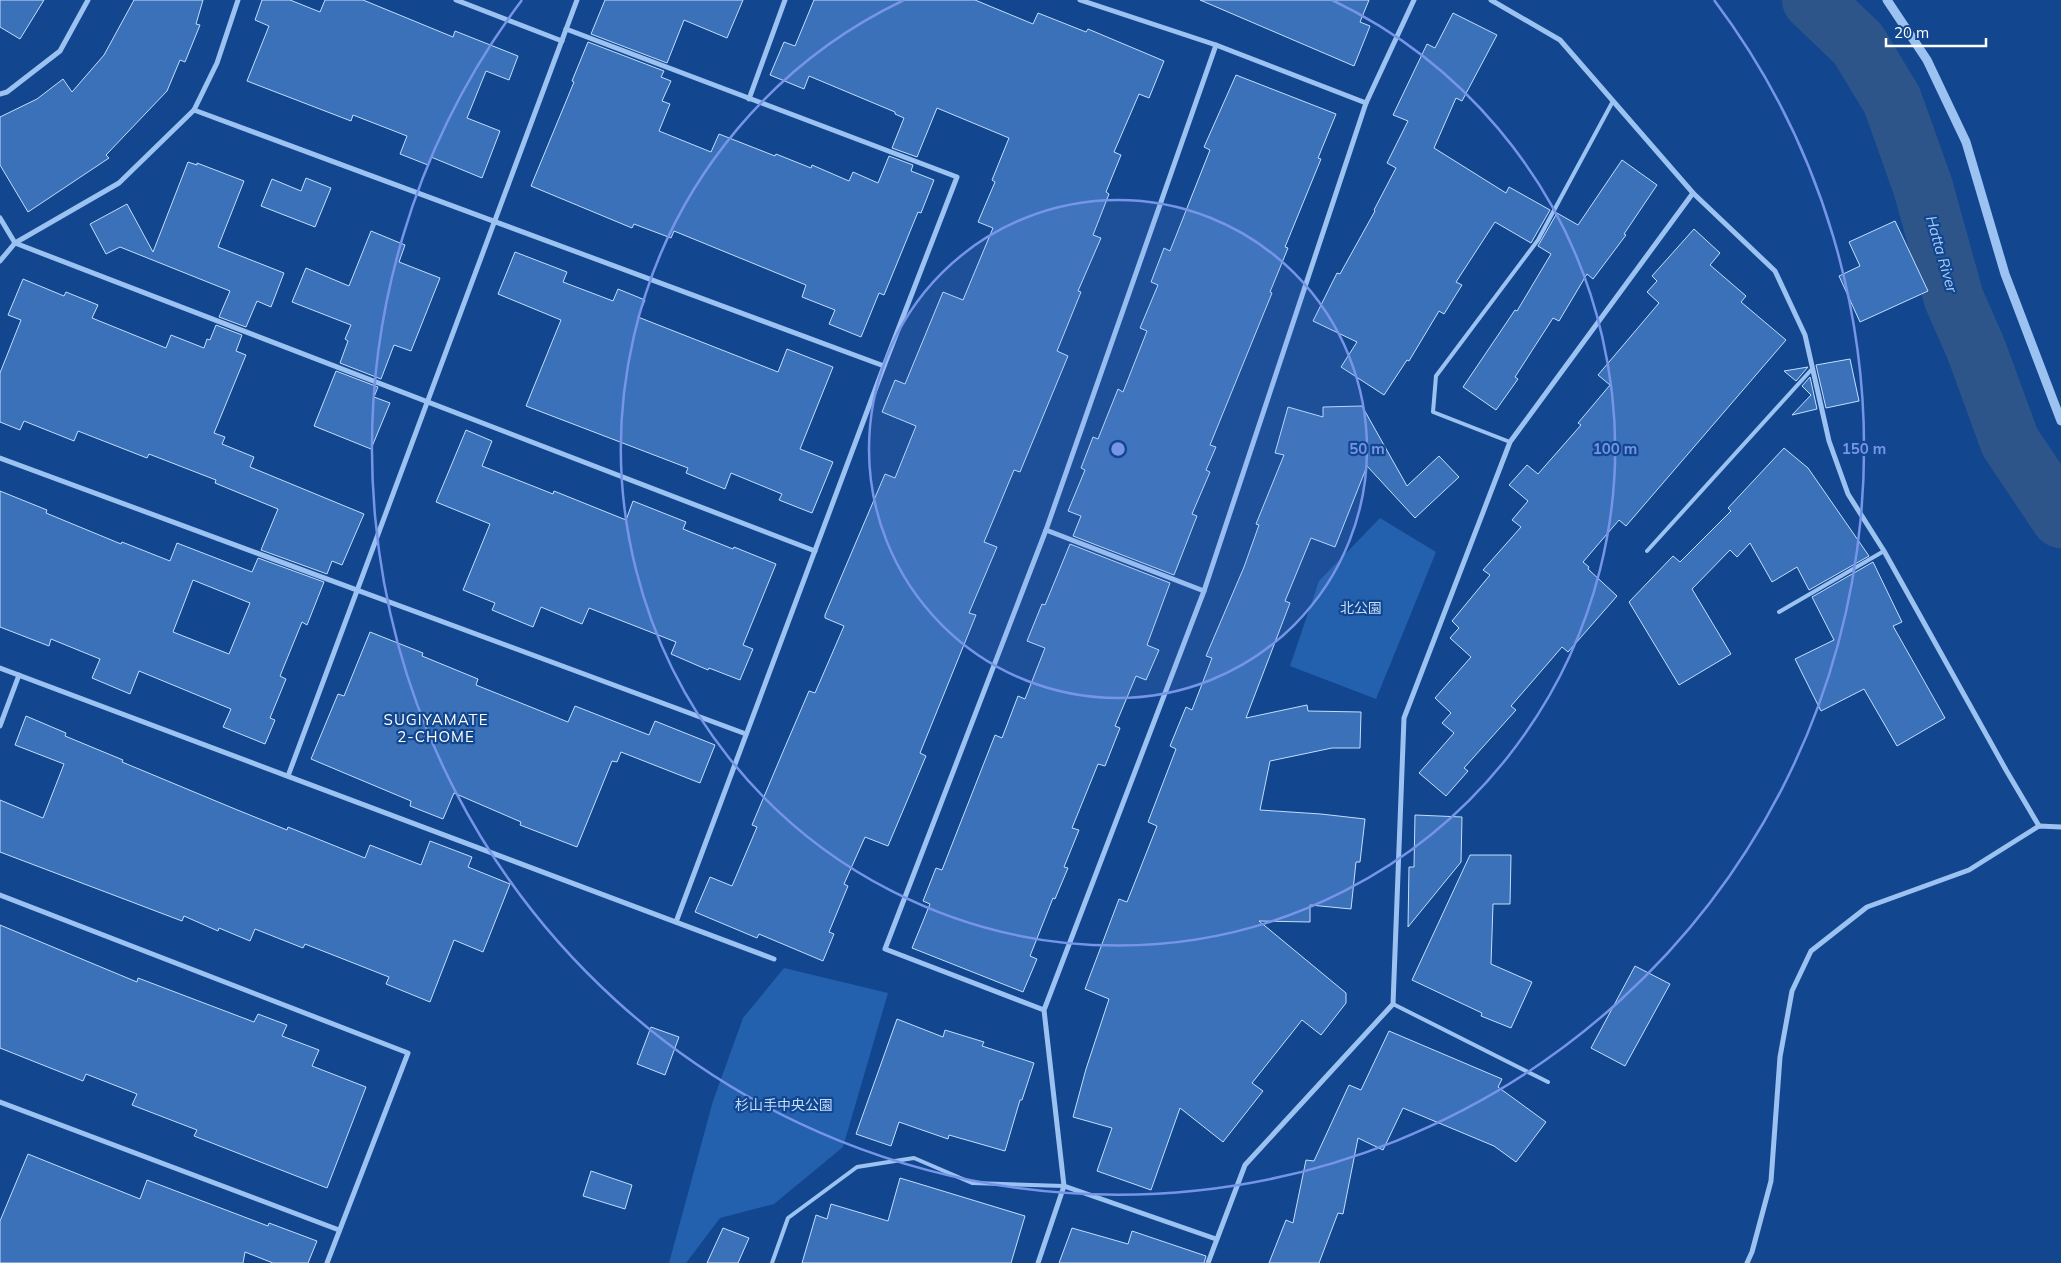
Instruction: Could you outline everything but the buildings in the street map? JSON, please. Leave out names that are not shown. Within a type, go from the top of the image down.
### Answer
[{"type":"street","points":[[0,94],[7,92],[60,51],[88,0]]},
{"type":"street","points":[[0,261],[16,243],[119,183],[194,110],[217,63],[238,0]]},
{"type":"street","points":[[456,0],[562,41]]},
{"type":"street","points":[[288,776],[577,0]]},
{"type":"street","points":[[749,99],[784,0]]},
{"type":"street","points":[[1080,0],[1216,45],[1366,103]]},
{"type":"street","points":[[1038,1263],[1064,1186],[1044,1010],[1204,591],[1366,103],[1414,0]]},
{"type":"street","points":[[1491,0],[1560,40],[1693,192],[1775,271],[1805,335],[1829,441],[1848,494],[1884,551],[2006,770],[2040,826]]},
{"type":"street","points":[[1887,0],[1927,60],[1966,142],[2005,274],[2061,421]]},
{"type":"street","points":[[566,29],[957,177],[884,366],[676,922]]},
{"type":"street","points":[[1044,1010],[885,949],[1046,530],[1216,45]]},
{"type":"street","points":[[194,110],[884,366]]},
{"type":"street","points":[[1208,1263],[1245,1165],[1393,1004],[1404,718],[1510,442],[1693,192]]},
{"type":"street","points":[[0,218],[16,243],[815,551]]},
{"type":"street","points":[[0,458],[746,734]]},
{"type":"street","points":[[1046,530],[1204,591]]},
{"type":"street","points":[[0,668],[774,959]]},
{"type":"street","points":[[0,726],[19,675]]},
{"type":"street","points":[[1747,1263],[1752,1252],[1770,1181],[1780,1056],[1792,991],[1811,951],[1867,907],[1969,870],[2040,826],[2061,827]]},
{"type":"street","points":[[0,895],[408,1053],[327,1263]]},
{"type":"street","points":[[0,1102],[340,1230]]},
{"type":"street","points":[[1064,1186],[1216,1239]]},
{"type":"lane","points":[[1510,442],[1433,412],[1436,376],[1538,240],[1613,102]]},
{"type":"lane","points":[[1647,551],[1812,368]]},
{"type":"lane","points":[[1779,612],[1884,551]]},
{"type":"lane","points":[[1393,1004],[1548,1082]]},
{"type":"lane","points":[[772,1263],[788,1218],[857,1167],[914,1158],[972,1184],[1064,1186]]},
{"type":"green space","name":"北公園","points":[[1380,518],[1436,552],[1376,699],[1290,666],[1319,581]]},
{"type":"green space","name":"杉山手中央公園","points":[[784,968],[888,993],[843,1147],[774,1204],[720,1218],[686,1263],[669,1263],[713,1101],[743,1018]]},
{"type":"waterway","name":"Hatta River","points":[[1812,0],[1858,44],[1892,100],[1923,187],[1954,299],[1976,349],[2010,442],[2061,518]]},
{"type":"district","name":"SUGIYAMATE 2-CHOME","points":[[436,728]]}]
